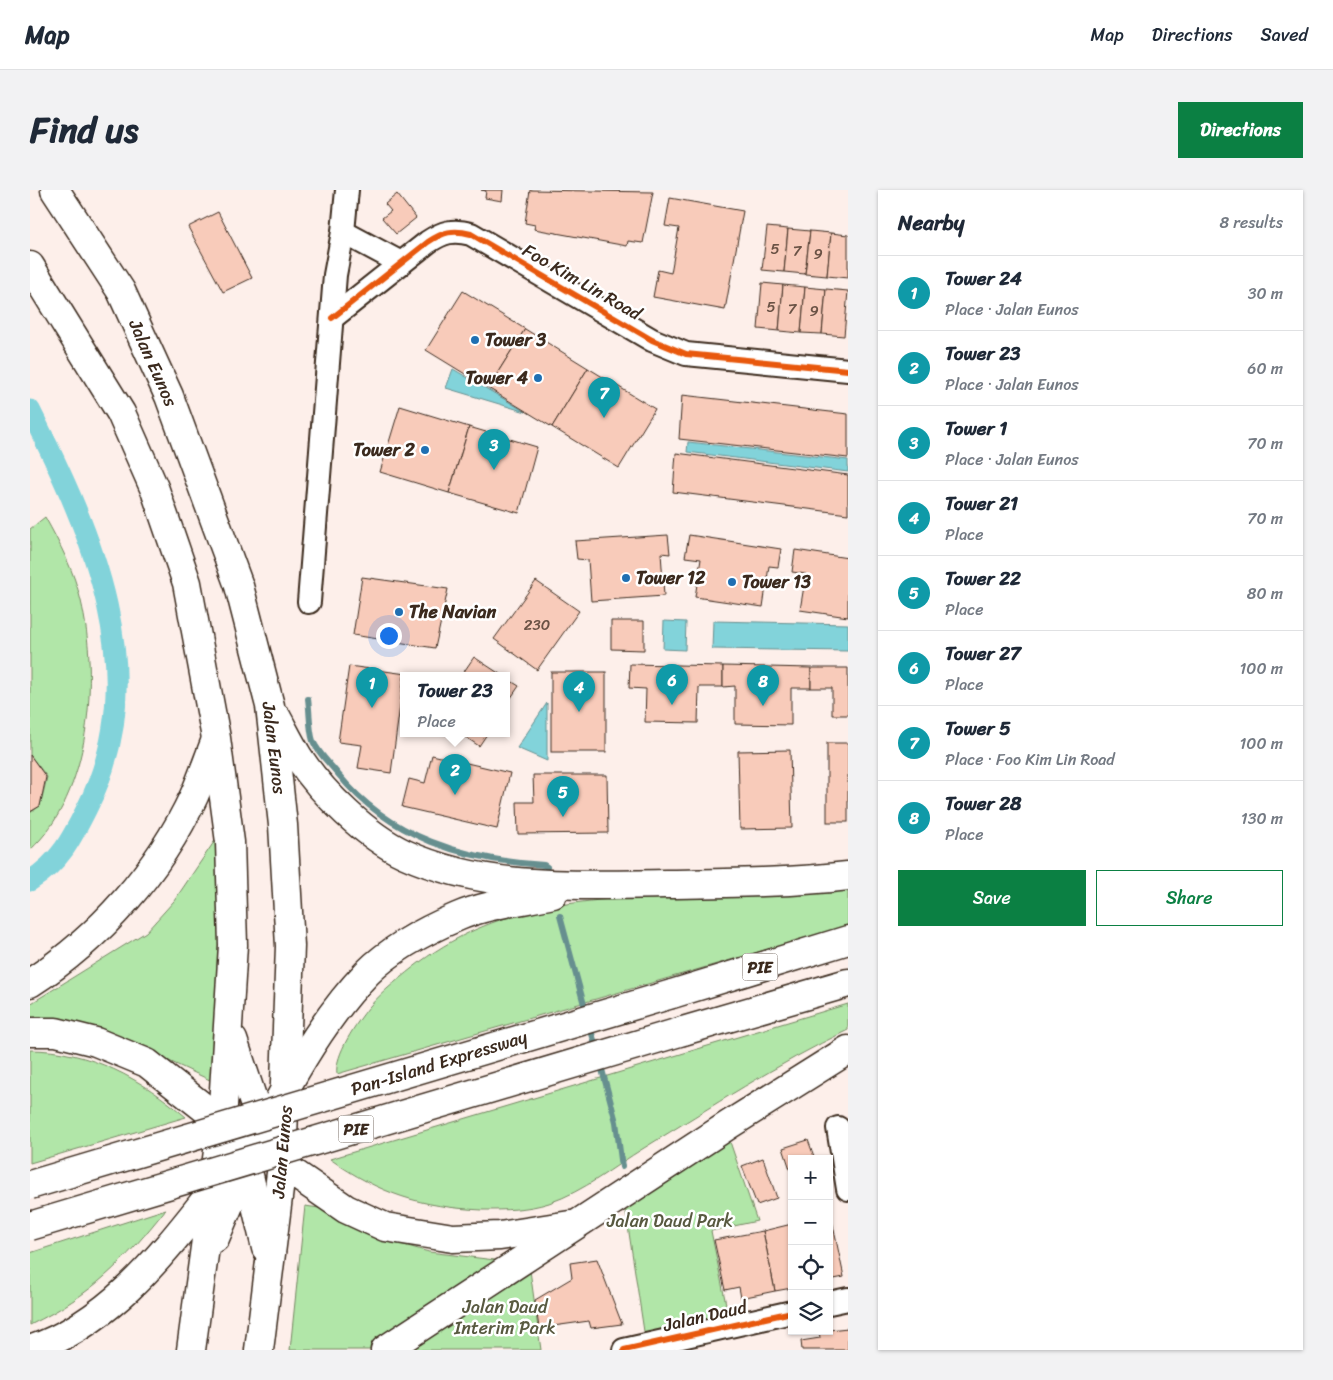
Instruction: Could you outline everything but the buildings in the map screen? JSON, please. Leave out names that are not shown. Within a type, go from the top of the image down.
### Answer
[{"type":"highway","name":"Jalan Eunos","points":[[55,190],[121,291],[169,396],[239,586],[270,706],[286,862],[290,946],[287,1086],[282,1165],[259,1350]]},
{"type":"highway","points":[[30,266],[121,413],[155,490],[187,583],[216,738],[230,842],[233,946],[228,1023],[230,1132],[211,1192],[191,1350]]},
{"type":"highway","points":[[270,706],[300,759],[328,795],[364,827],[404,853],[455,872],[515,882],[599,885],[817,880],[848,876]]},
{"type":"highway","points":[[30,983],[85,942],[128,898],[165,849],[194,795],[216,738]]},
{"type":"highway","points":[[230,1132],[260,1121],[287,1086],[339,1006],[368,972],[392,953],[458,916],[500,905],[599,885]]},
{"type":"highway","name":"Pan-Island Expressway","points":[[30,1185],[848,940]]},
{"type":"highway","name":"PIE","points":[[30,1226],[848,983]]},
{"type":"highway","points":[[202,1269],[247,1168],[288,1011]]},
{"type":"highway","points":[[228,1023],[260,1121],[282,1165],[346,1209],[385,1227],[454,1238],[500,1236],[579,1224]]},
{"type":"highway","points":[[30,1032],[56,1032],[88,1040],[147,1063],[230,1132],[247,1168],[270,1266]]},
{"type":"highway","points":[[385,1350],[812,1071],[848,1050]]},
{"type":"highway","points":[[30,1350],[53,1342],[106,1310],[159,1258],[211,1192]]},
{"type":"street","points":[[309,602],[335,275],[343,232],[347,190]]},
{"type":"street","name":"Foo Kim Lin Road","points":[[332,318],[441,233],[458,230],[471,234],[652,340],[686,354],[848,370]]},
{"type":"street","points":[[343,232],[401,264]]},
{"type":"street","points":[[838,1128],[848,1189]]},
{"type":"street","points":[[833,1302],[848,1299]]},
{"type":"street","name":"Jalan Daud","points":[[624,1350],[788,1313]]},
{"type":"green space","points":[[45,517],[75,579],[81,601],[89,664],[89,699],[78,767],[66,799],[50,827],[30,850],[30,813],[40,806],[47,777],[30,755],[30,529]]},
{"type":"green space","points":[[216,839],[222,952],[212,1081],[107,1032],[79,1025],[30,1022],[30,1004],[146,932],[174,901]]},
{"type":"green space","points":[[848,890],[848,926],[337,1074],[339,1058],[347,1039],[369,1007],[393,983],[420,962],[451,942],[483,926],[549,907],[583,902],[653,897]]},
{"type":"green space","points":[[848,1004],[848,1030],[744,1086],[587,1185],[549,1203],[524,1208],[482,1210],[420,1202],[384,1190],[330,1159]]},
{"type":"green space","points":[[30,1050],[52,1051],[73,1055],[114,1069],[169,1103],[186,1117],[30,1163]]},
{"type":"green space","name":"Jalan Daud Park","points":[[727,1133],[757,1221],[711,1231],[729,1319],[645,1338],[624,1200]]},
{"type":"green space","points":[[305,1206],[326,1209],[365,1234],[429,1252],[503,1261],[371,1350],[290,1350]]},
{"type":"green space","points":[[166,1209],[135,1246],[106,1276],[72,1301],[30,1325],[30,1253]]},
{"type":"green space","name":"Jalan Daud Interim Park","points":[[529,1263],[541,1350],[398,1350]]},
{"type":"water","points":[[453,369],[526,412],[446,388]]},
{"type":"water","points":[[688,442],[848,460],[848,472],[687,452]]},
{"type":"water","points":[[664,621],[686,622],[685,650],[663,649]]},
{"type":"water","points":[[713,621],[848,624],[848,651],[712,649]]},
{"type":"water","points":[[547,703],[547,761],[517,748]]},
{"type":"waterway","points":[[30,410],[75,506],[93,555],[107,605],[115,656],[116,707],[107,758],[87,808],[76,830],[57,858],[30,881]]},
{"type":"waterway","points":[[308,699],[310,726],[313,741],[318,750],[359,796],[381,815],[405,830],[431,842],[458,851],[486,858],[544,865],[547,867]]},
{"type":"waterway","points":[[560,916],[586,1012]]},
{"type":"waterway","points":[[589,1024],[597,1050]]},
{"type":"waterway","points":[[600,1062],[616,1122],[622,1167]]},
{"type":"cycle path","points":[[332,318],[428,242],[443,234],[459,232],[471,234],[652,340],[686,354],[848,370]]},
{"type":"cycle path","points":[[624,1350],[788,1313]]},
{"type":"place","name":"Tower 3","points":[[475,340]]},
{"type":"place","name":"Tower 4","points":[[538,378]]},
{"type":"place","name":"Tower 5","points":[[604,418]]},
{"type":"place","name":"Tower 2","points":[[425,450]]},
{"type":"place","name":"Tower 1","points":[[494,470]]},
{"type":"place","name":"Tower 12","points":[[626,578]]},
{"type":"place","name":"Tower 13","points":[[732,582]]},
{"type":"place","name":"The Navian","points":[[399,612]]},
{"type":"place","name":"Tower 27","points":[[672,705]]},
{"type":"place","name":"Tower 28","points":[[763,706]]},
{"type":"place","name":"Tower 24","points":[[372,708]]},
{"type":"place","name":"Tower 21","points":[[579,712]]},
{"type":"place","name":"Tower 23","points":[[455,795]]},
{"type":"place","name":"Tower 22","points":[[563,817]]}]
